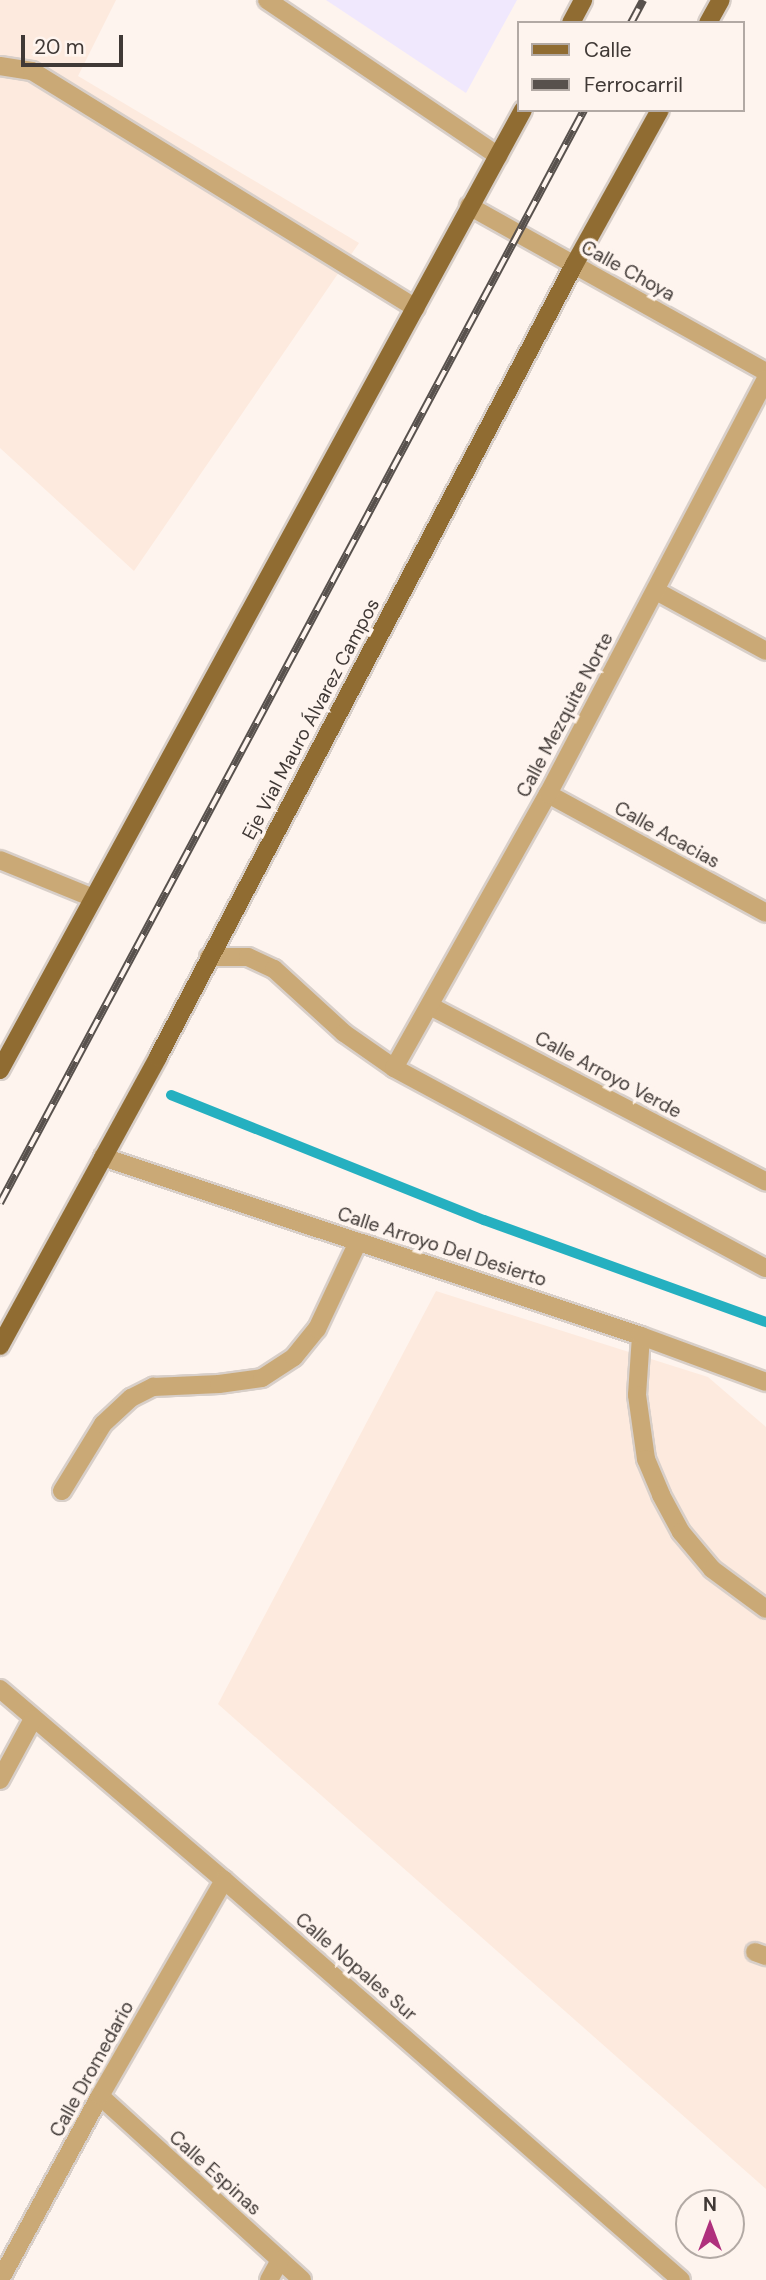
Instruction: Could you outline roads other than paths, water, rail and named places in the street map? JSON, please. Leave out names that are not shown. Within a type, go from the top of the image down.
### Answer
[{"type":"main road","points":[[572,21],[583,0]]},
{"type":"main road","points":[[709,21],[721,0]]},
{"type":"main road","points":[[0,1070],[522,112]]},
{"type":"main road","name":"Eje Vial Mauro Álvarez Campos","points":[[0,1346],[158,1057],[195,982],[574,265],[659,112]]},
{"type":"street","points":[[267,0],[498,156]]},
{"type":"street","points":[[0,66],[32,71],[416,308]]},
{"type":"street","name":"Calle Choya","points":[[469,206],[766,372]]},
{"type":"street","name":"Calle Mezquite Norte","points":[[394,1068],[548,794],[766,379]]},
{"type":"street","points":[[656,591],[766,651]]},
{"type":"street","name":"Calle Acacias","points":[[548,794],[766,913]]},
{"type":"street","points":[[0,860],[93,898]]},
{"type":"street","points":[[209,957],[248,957],[274,969],[344,1033],[394,1068],[766,1268]]},
{"type":"street","name":"Calle Arroyo Verde","points":[[430,1006],[766,1182]]},
{"type":"street","name":"Calle Arroyo Del Desierto","points":[[103,1157],[641,1336],[766,1382]]},
{"type":"street","points":[[62,1491],[103,1424],[131,1398],[153,1387],[219,1384],[262,1378],[294,1357],[317,1329],[358,1242]]},
{"type":"street","points":[[641,1336],[637,1395],[646,1459],[661,1495],[681,1532],[712,1569],[766,1609]]},
{"type":"street","name":"Calle Nopales Sur","points":[[0,1689],[224,1880],[681,2280]]},
{"type":"street","points":[[0,1780],[33,1718]]},
{"type":"street","name":"Calle Dromedario","points":[[1,2280],[100,2096],[224,1880]]},
{"type":"street","name":"Calle Espinas","points":[[100,2096],[302,2280]]},
{"type":"street","points":[[269,2280],[280,2260]]},
{"type":"waterway","points":[[171,1095],[484,1220],[766,1322]]},
{"type":"railway","points":[[632,21],[643,0]]},
{"type":"railway","points":[[0,1203],[583,112]]}]
